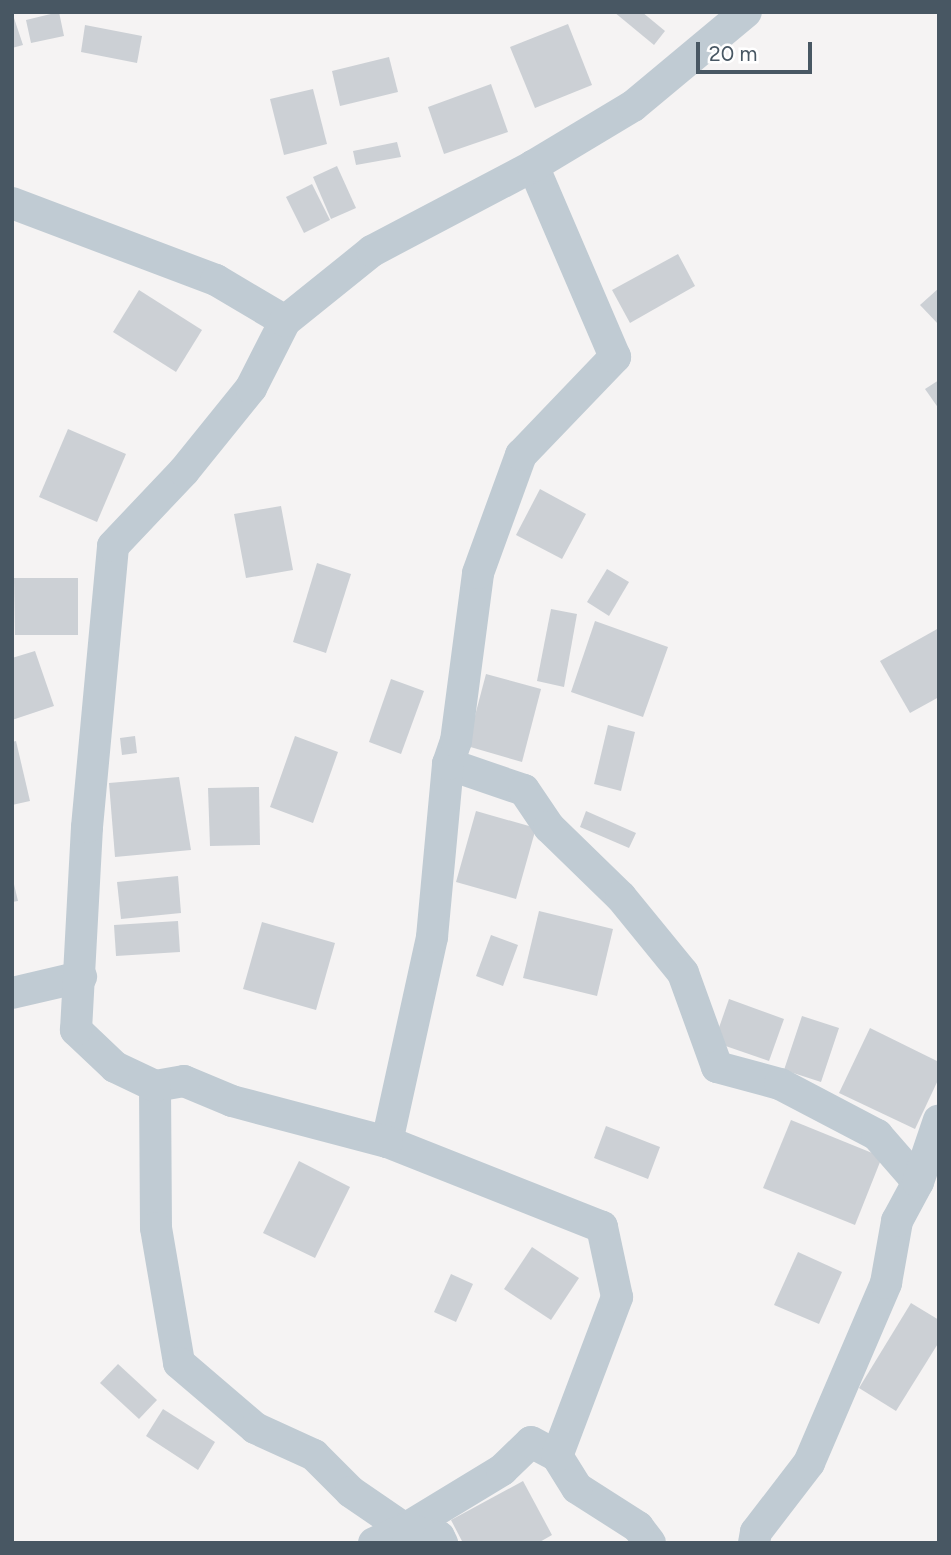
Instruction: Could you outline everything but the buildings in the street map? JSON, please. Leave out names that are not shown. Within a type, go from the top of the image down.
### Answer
[{"type":"street","points":[[557,1456],[617,1297],[602,1227],[387,1142],[232,1101],[184,1081],[155,1086],[115,1067],[76,1030],[87,827],[113,546],[184,471],[251,388],[285,321],[372,251],[533,166],[633,106],[746,12]]},
{"type":"street","points":[[387,1142],[432,937],[448,764],[456,741],[478,573],[521,455],[615,357],[533,166]]},
{"type":"street","points":[[12,203],[216,280],[285,321]]},
{"type":"street","points":[[448,764],[524,790],[549,827],[621,897],[683,974],[718,1067],[780,1084],[877,1135],[918,1182]]},
{"type":"street","points":[[12,993],[80,977]]},
{"type":"street","points":[[155,1086],[156,1228],[179,1363],[255,1428],[314,1455],[352,1492],[405,1529],[439,1537],[442,1543]]},
{"type":"street","points":[[754,1543],[756,1532],[809,1462],[886,1283],[897,1221],[918,1182],[939,1120]]},
{"type":"street","points":[[374,1543],[405,1529],[502,1471],[531,1442],[557,1456],[577,1488],[638,1527],[650,1543]]}]
